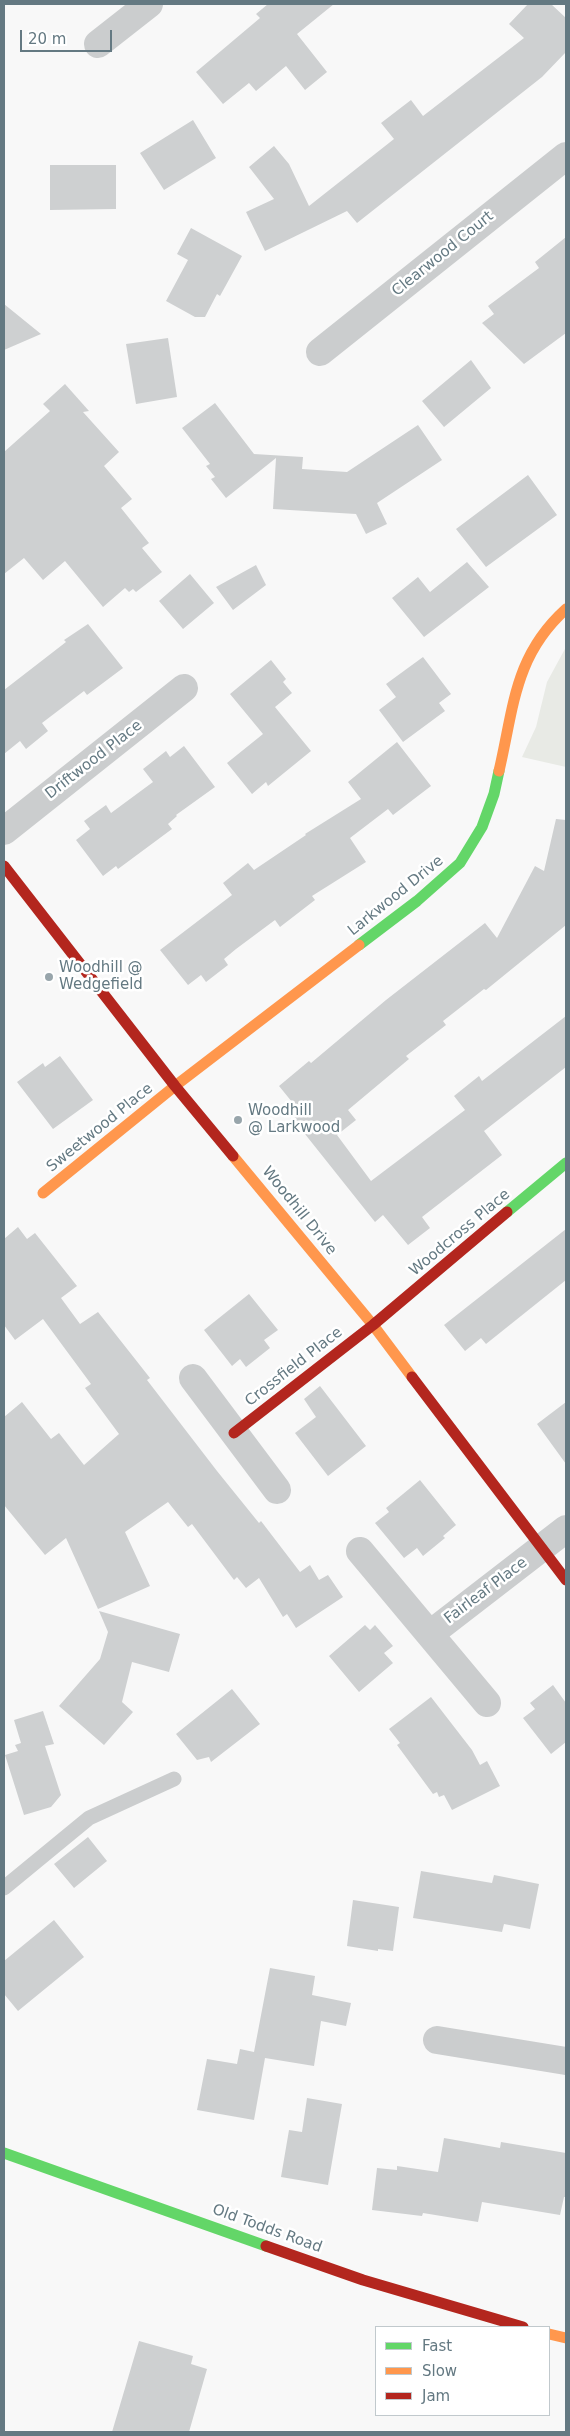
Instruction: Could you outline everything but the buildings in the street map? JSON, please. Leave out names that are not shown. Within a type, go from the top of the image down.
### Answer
[{"type":"street","points":[[98,44],[149,4]]},
{"type":"street","name":"Clearwood Court","points":[[320,352],[566,156]]},
{"type":"street","name":"Larkwood Drive","points":[[175,1086],[417,901],[460,863],[482,827],[494,794],[508,733],[515,691],[527,658],[547,626],[566,609]]},
{"type":"street","name":"Driftwood Place","points":[[4,831],[184,688]]},
{"type":"street","name":"Woodhill Drive","points":[[4,866],[175,1086],[373,1325],[566,1580]]},
{"type":"street","name":"Sweetwood Place","points":[[43,1193],[175,1086]]},
{"type":"street","name":"Woodcross Place","points":[[373,1325],[566,1163]]},
{"type":"street","name":"Crossfield Place","points":[[234,1433],[373,1325]]},
{"type":"street","points":[[192,1378],[277,1490]]},
{"type":"street","name":"Fairleaf Place","points":[[430,1634],[566,1529]]},
{"type":"street","points":[[360,1551],[487,1704]]},
{"type":"street","points":[[436,2040],[566,2061]]},
{"type":"street","points":[[4,2167],[6,2154]]},
{"type":"street","name":"Old Todds Road","points":[[6,2154],[363,2280],[520,2326]]},
{"type":"street","points":[[550,2334],[566,2338]]},
{"type":"lane","points":[[4,1888],[89,1818],[174,1779]]},
{"type":"shaded area","points":[[566,647],[566,767],[522,757],[536,727],[547,682]]},
{"type":"traffic: fast","points":[[359,945],[417,901],[460,863],[482,827],[494,794],[499,771]]},
{"type":"traffic: fast","points":[[507,1212],[566,1163]]},
{"type":"traffic: fast","points":[[4,2153],[266,2246]]},
{"type":"traffic: slow","points":[[499,771],[513,704],[526,664],[536,645],[549,627],[566,609]]},
{"type":"traffic: slow","points":[[43,1193],[175,1086],[359,945]]},
{"type":"traffic: slow","points":[[233,1156],[373,1325],[412,1377]]},
{"type":"traffic: slow","points":[[550,2334],[566,2338]]},
{"type":"traffic: jam","points":[[4,866],[175,1086],[233,1156]]},
{"type":"traffic: jam","points":[[234,1433],[373,1325],[507,1212]]},
{"type":"traffic: jam","points":[[412,1377],[566,1580]]},
{"type":"traffic: jam","points":[[266,2246],[363,2280],[520,2326]]},
{"type":"place","name":"Woodhill @ Wedgefield","points":[[49,977]]},
{"type":"place","name":"Woodhill @ Larkwood","points":[[238,1120]]}]
